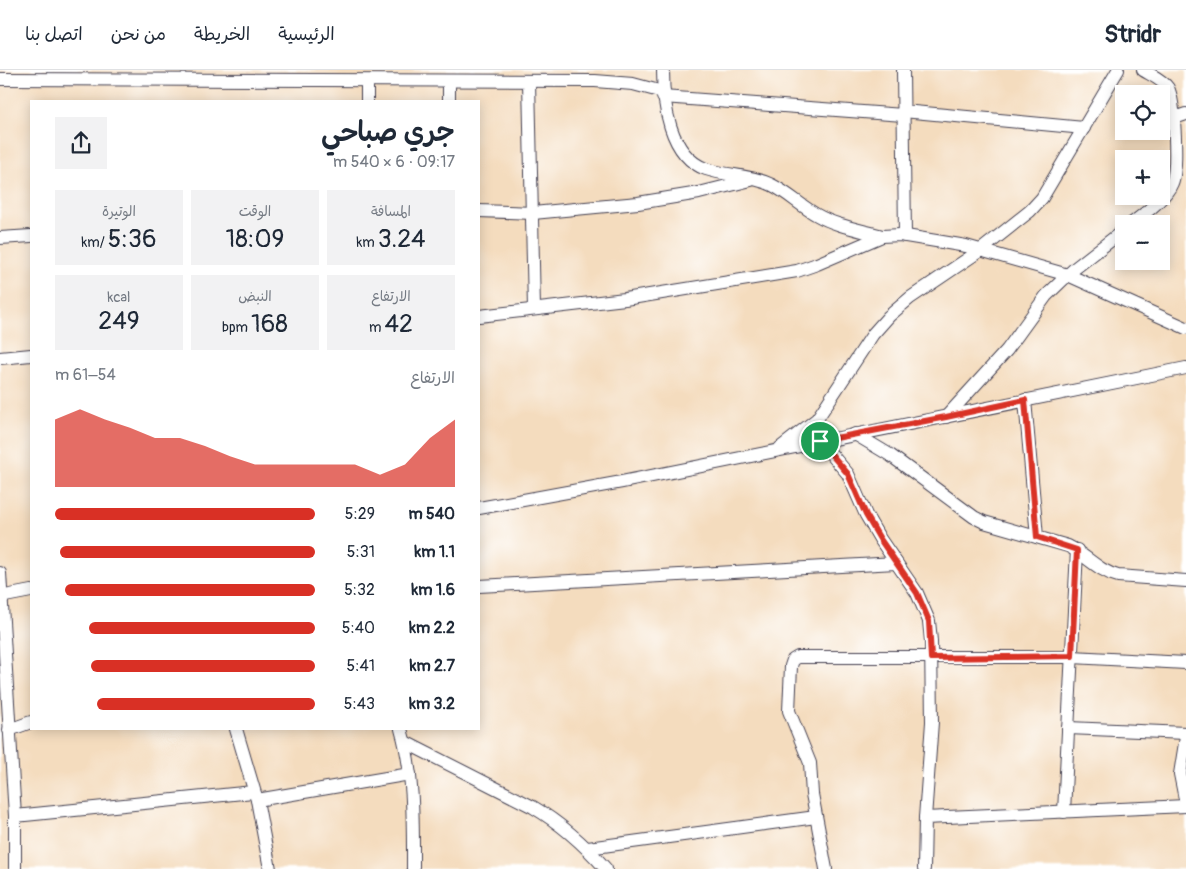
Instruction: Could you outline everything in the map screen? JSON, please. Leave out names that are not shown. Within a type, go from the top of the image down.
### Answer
[{"type":"street","points":[[663,70],[663,95],[666,113],[673,133],[684,153],[695,164],[773,185],[817,215],[828,220],[882,236],[905,236],[981,250],[1068,275],[1186,328]]},
{"type":"street","points":[[903,70],[905,236]]},
{"type":"street","points":[[777,450],[817,419],[873,334],[889,316],[910,298],[981,250],[1030,211],[1042,198],[1118,70]]},
{"type":"street","points":[[1142,215],[1172,184],[1175,174],[1180,116],[1168,89],[1162,81],[1143,70]]},
{"type":"street","points":[[0,79],[229,75],[367,82],[536,77],[617,82],[663,95],[1084,128]]},
{"type":"street","points":[[534,310],[533,213],[536,77]]},
{"type":"street","points":[[449,81],[449,100]]},
{"type":"street","points":[[367,82],[367,100]]},
{"type":"street","points":[[480,212],[533,213],[638,203],[699,193],[755,179]]},
{"type":"street","points":[[0,238],[30,236]]},
{"type":"street","points":[[480,316],[625,299],[797,271],[882,236]]},
{"type":"street","points":[[946,417],[1007,350],[1046,296],[1068,275],[1115,237]]},
{"type":"street","points":[[0,358],[30,355]]},
{"type":"street","points":[[480,508],[622,482],[1186,368]]},
{"type":"street","points":[[1025,400],[1037,537]]},
{"type":"street","points":[[855,434],[890,455],[974,517],[984,522],[1077,550],[1108,574],[1186,581]]},
{"type":"street","points":[[820,441],[848,474],[866,515],[917,593],[929,621],[932,722],[925,818],[924,869]]},
{"type":"street","points":[[1064,812],[1077,550]]},
{"type":"street","points":[[480,586],[896,563]]},
{"type":"street","points":[[0,573],[0,597],[16,816],[15,869]]},
{"type":"street","points":[[0,597],[30,592]]},
{"type":"street","points":[[826,869],[812,794],[810,763],[789,712],[790,666],[793,660],[798,658],[1072,656],[1186,662]]},
{"type":"street","points":[[9,730],[30,722]]},
{"type":"street","points":[[925,818],[1064,812],[1185,798],[1181,768],[1186,735],[1068,728]]},
{"type":"street","points":[[236,730],[255,796],[270,869]]},
{"type":"street","points":[[401,730],[410,774],[413,869]]},
{"type":"street","points":[[405,742],[551,818],[588,848],[606,869]]},
{"type":"street","points":[[16,816],[255,796],[410,774]]},
{"type":"street","points":[[588,848],[816,817]]},
{"type":"route","points":[[1025,400],[1037,537],[1077,550],[1072,656],[931,658],[929,621],[917,593],[866,515],[848,474],[820,441],[1025,400]]}]
